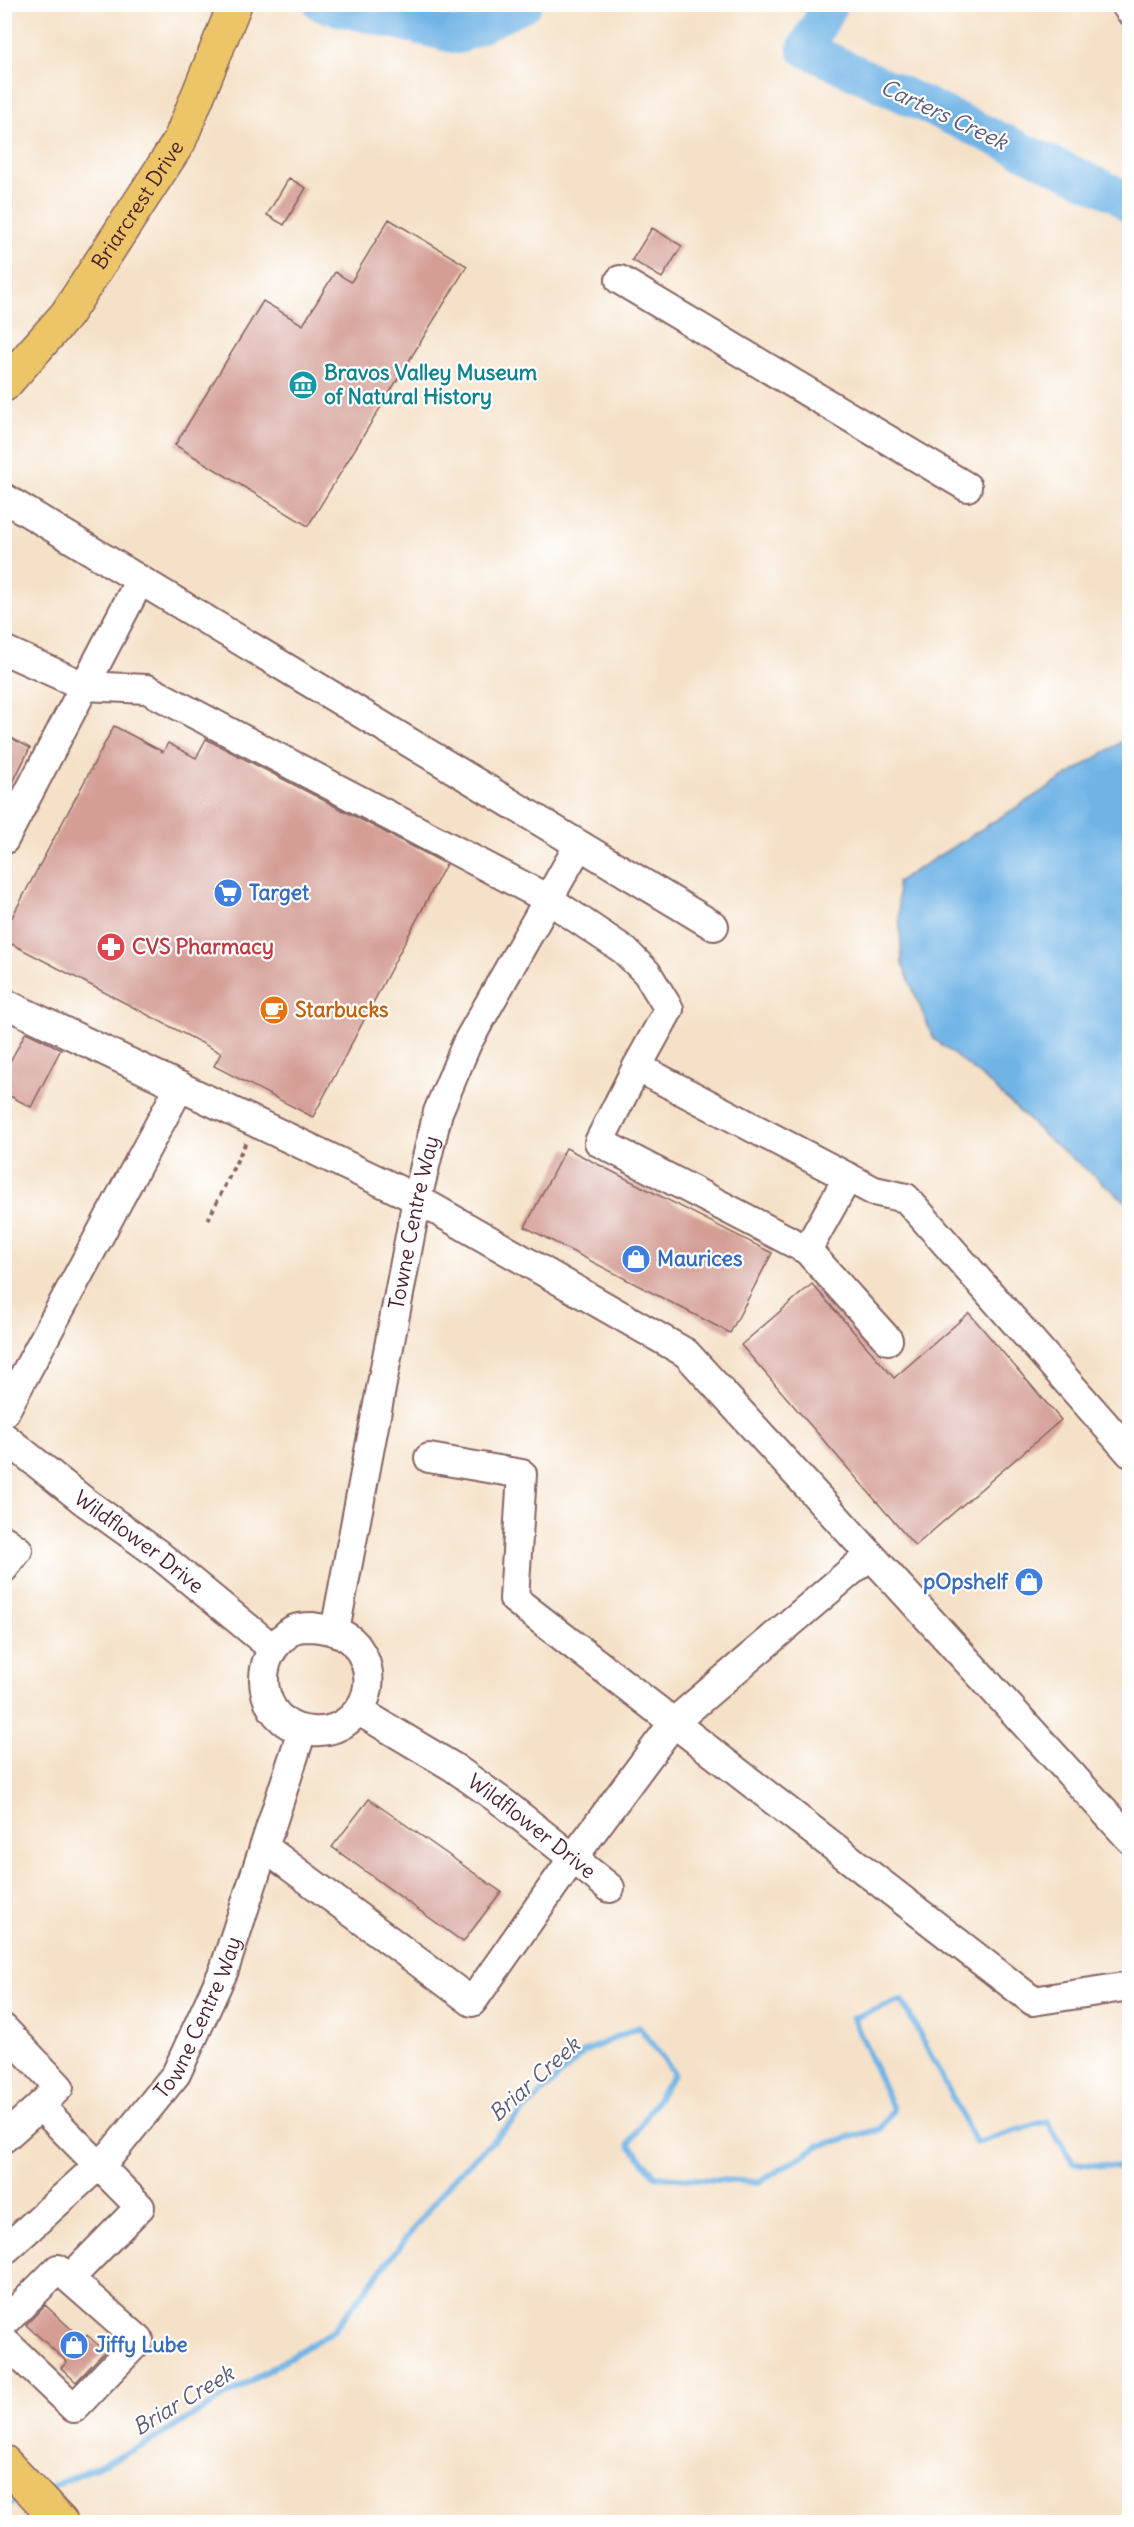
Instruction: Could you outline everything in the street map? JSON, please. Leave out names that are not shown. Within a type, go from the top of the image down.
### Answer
[{"type":"main road","name":"Briarcrest Drive","points":[[4,385],[66,315],[179,142],[235,4]]},
{"type":"main road","points":[[6,2464],[55,2516]]},
{"type":"street","points":[[1125,4],[1130,11]]},
{"type":"street","points":[[620,280],[967,487]]},
{"type":"street","points":[[4,498],[714,926]]},
{"type":"street","points":[[4,840],[140,580]]},
{"type":"street","points":[[4,650],[84,686],[147,689],[548,899],[624,950],[647,973],[669,1009],[599,1142],[807,1251],[888,1340]]},
{"type":"street","name":"Towne Centre Way","points":[[335,1631],[417,1199],[438,1112],[467,1043],[579,845]]},
{"type":"street","points":[[4,1003],[417,1199],[686,1353],[1130,1839]]},
{"type":"street","points":[[637,1066],[874,1191],[906,1198],[1130,1453]]},
{"type":"street","points":[[4,1413],[180,1086]]},
{"type":"street","points":[[807,1251],[848,1177]]},
{"type":"street","name":"Wildflower Drive","points":[[4,1437],[84,1501],[158,1554],[271,1647]]},
{"type":"street","points":[[429,1458],[522,1474],[514,1599],[1033,2001],[1130,1986]]},
{"type":"street","points":[[4,1540],[18,1550],[4,1568]]},
{"type":"street","points":[[264,1847],[472,2002],[573,1858],[674,1722],[870,1555]]},
{"type":"street","points":[[313,1627],[335,1631],[354,1643],[366,1666],[370,1690],[359,1711],[343,1726],[324,1732],[302,1731],[284,1721],[273,1708],[266,1693],[263,1675],[271,1647],[294,1629],[313,1627]]},
{"type":"street","name":"Wildflower Drive","points":[[359,1711],[453,1767],[610,1888]]},
{"type":"street","name":"Towne Centre Way","points":[[4,2251],[112,2153],[176,2074],[224,1970],[302,1731]]},
{"type":"street","points":[[4,2030],[59,2088],[4,2138]]},
{"type":"street","points":[[40,2106],[140,2208],[70,2278]]},
{"type":"street","points":[[4,2323],[58,2269],[139,2340],[74,2408],[4,2340]]},
{"type":"path","points":[[208,1220],[256,1122]]},
{"type":"water","points":[[1129,737],[1129,1204],[1047,1138],[986,1080],[933,1038],[902,963],[897,882]]},
{"type":"building","points":[[289,178],[306,188],[284,225],[267,215]]},
{"type":"building","name":"Bravos Valley Museum of Natural History","points":[[389,219],[467,266],[308,526],[175,445],[263,301],[303,325],[335,272],[351,282]]},
{"type":"building","points":[[652,228],[682,246],[662,278],[632,260]]},
{"type":"building","name":"Target","points":[[114,726],[163,752],[168,743],[196,758],[206,739],[446,864],[313,1117],[214,1066],[221,1053],[4,940],[4,932]]},
{"type":"building","points":[[4,734],[30,748],[4,800]]},
{"type":"building","points":[[26,1032],[61,1049],[31,1107],[4,1093],[4,1073]]},
{"type":"building","points":[[566,1148],[772,1253],[730,1333],[525,1227]]},
{"type":"building","points":[[812,1284],[894,1378],[969,1313],[1061,1420],[915,1546],[741,1345]]},
{"type":"building","points":[[369,1799],[501,1892],[463,1942],[332,1847]]},
{"type":"building","name":"Jiffy Lube","points":[[45,2305],[83,2340],[87,2335],[105,2351],[76,2382],[61,2368],[67,2362],[26,2325]]},
{"type":"waterway","name":"Carters Creek","points":[[322,4],[458,36],[524,4]]},
{"type":"waterway","name":"Carters Creek","points":[[821,4],[828,9],[805,49],[1120,196],[1130,205]]},
{"type":"waterway","name":"Briar Creek","points":[[44,2490],[145,2445],[333,2331],[452,2180],[584,2052],[639,2027],[674,2073],[629,2144],[656,2177],[760,2182],[818,2146],[881,2129],[893,2109],[853,2018],[902,2000],[976,2143],[1047,2121],[1073,2163],[1120,2167],[1130,2161]]},
{"type":"waterway","name":"Briar Creek","points":[[4,2507],[23,2498]]},
{"type":"place","name":"Bravos Valley Museum of Natural History","points":[[303,385]]},
{"type":"place","name":"Target","points":[[228,893]]},
{"type":"place","name":"CVS Pharmacy","points":[[111,947]]},
{"type":"place","name":"Starbucks","points":[[274,1010]]},
{"type":"place","name":"Maurices","points":[[636,1259]]},
{"type":"place","name":"pOpshelf","points":[[1029,1582]]},
{"type":"place","name":"Jiffy Lube","points":[[74,2345]]}]
